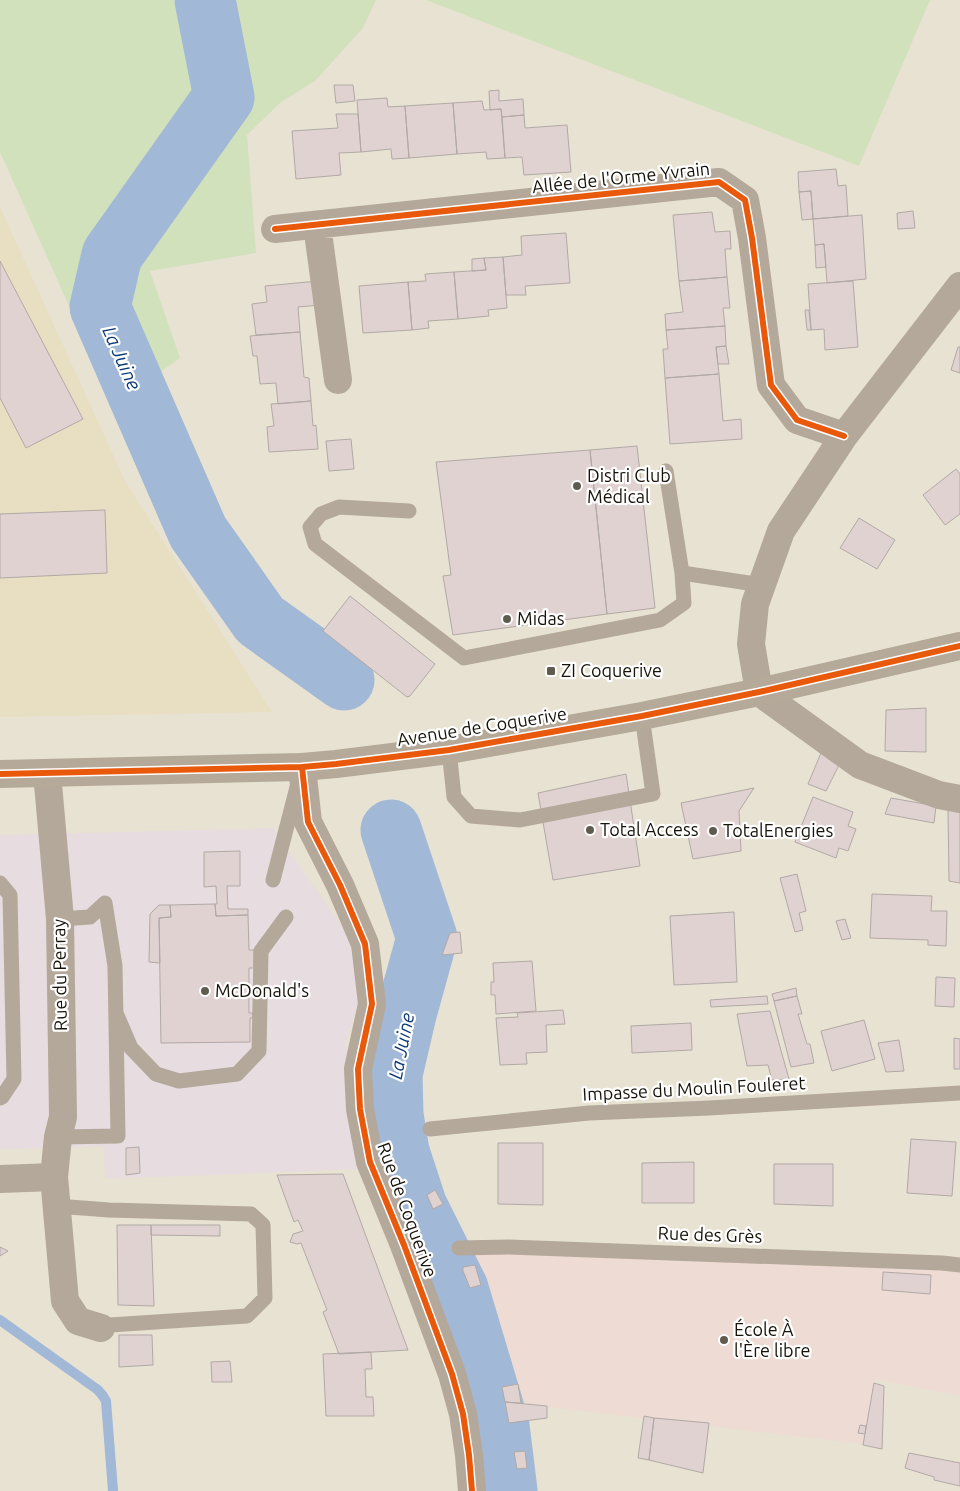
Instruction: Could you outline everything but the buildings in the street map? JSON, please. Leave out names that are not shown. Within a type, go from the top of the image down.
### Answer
[{"type":"main road","name":"Avenue de Coquerive","points":[[0,774],[302,766],[336,764],[449,750],[642,716],[759,692],[960,646]]},
{"type":"street","name":"Allée de l'Orme Yvrain","points":[[276,229],[719,182],[745,200],[752,238],[771,385],[797,420],[844,436]]},
{"type":"street","points":[[317,225],[338,380]]},
{"type":"street","points":[[960,286],[844,436],[782,531],[755,604],[751,644],[759,692],[860,766],[939,796],[960,799]]},
{"type":"street","name":"Rue de Coquerive","points":[[302,766],[308,822],[340,885],[365,944],[372,1004],[358,1069],[360,1110],[370,1162],[404,1245],[452,1374],[463,1414],[472,1491]]},
{"type":"street","name":"Rue du Perray","points":[[48,773],[60,919],[63,1117],[58,1137],[54,1177],[65,1301],[78,1321],[101,1328]]},
{"type":"street","points":[[0,1179],[54,1177]]},
{"type":"lane","points":[[409,511],[339,507],[321,514],[310,527],[315,544],[464,658],[660,620],[684,603],[682,573],[666,471]]},
{"type":"lane","points":[[682,573],[762,585]]},
{"type":"lane","points":[[449,750],[454,796],[471,816],[520,820],[654,794],[642,716]]},
{"type":"lane","points":[[273,880],[302,766]]},
{"type":"lane","points":[[0,883],[10,895],[14,1079],[0,1098]]},
{"type":"lane","points":[[58,1137],[118,1136],[114,962],[105,903],[90,917],[60,919]]},
{"type":"lane","points":[[116,1012],[131,1048],[156,1074],[179,1081],[236,1074],[259,1051],[261,951],[286,917]]},
{"type":"lane","name":"Impasse du Moulin Fouleret","points":[[430,1129],[589,1113],[729,1107],[960,1093]]},
{"type":"lane","points":[[56,1206],[109,1210],[250,1214],[263,1225],[265,1298],[247,1316],[110,1325],[101,1328]]},
{"type":"lane","name":"Rue des Grès","points":[[459,1248],[509,1247],[942,1262],[960,1265]]},
{"type":"shaded area","points":[[0,207],[125,481],[272,712],[0,717]]},
{"type":"shaded area","points":[[273,828],[350,938],[364,985],[346,1042],[350,1096],[364,1169],[105,1179],[104,1147],[0,1149],[0,835]]},
{"type":"shaded area","name":"École À l'Ère libre","points":[[459,1248],[960,1265],[960,1396],[876,1379],[863,1444],[505,1402],[475,1301],[463,1271]]},
{"type":"green space","points":[[0,0],[376,0],[363,28],[315,81],[281,102],[247,135],[256,253],[150,271],[180,358],[159,373],[105,386],[0,152]]},
{"type":"green space","points":[[426,0],[930,0],[859,166]]},
{"type":"waterway","name":"La Juine","points":[[205,0],[224,97],[112,255],[100,307],[198,532],[260,620],[344,680]]},
{"type":"waterway","name":"La Juine","points":[[391,830],[427,938],[392,1074],[393,1115],[399,1152],[417,1207],[458,1289],[499,1426],[507,1491]]},
{"type":"waterway","points":[[0,1320],[98,1390],[103,1396],[106,1401],[113,1491]]},
{"type":"cycle path","points":[[275,229],[719,182],[745,200],[752,238],[771,385],[797,420],[844,436]]},
{"type":"cycle path","points":[[0,774],[302,767],[449,750],[642,716],[759,692],[960,646]]},
{"type":"cycle path","points":[[302,767],[308,822],[340,885],[365,944],[372,1004],[358,1069],[360,1109],[370,1162],[404,1245],[452,1374],[463,1414],[472,1491]]},
{"type":"place","name":"Distri Club Médical","points":[[577,486]]},
{"type":"place","name":"Midas","points":[[507,619]]},
{"type":"place","name":"ZI Coquerive","points":[[551,671]]},
{"type":"place","name":"Total Access","points":[[590,830]]},
{"type":"place","name":"TotalEnergies","points":[[713,831]]},
{"type":"place","name":"McDonald's","points":[[205,991]]},
{"type":"place","name":"École À l'Ère libre","points":[[724,1340]]}]
